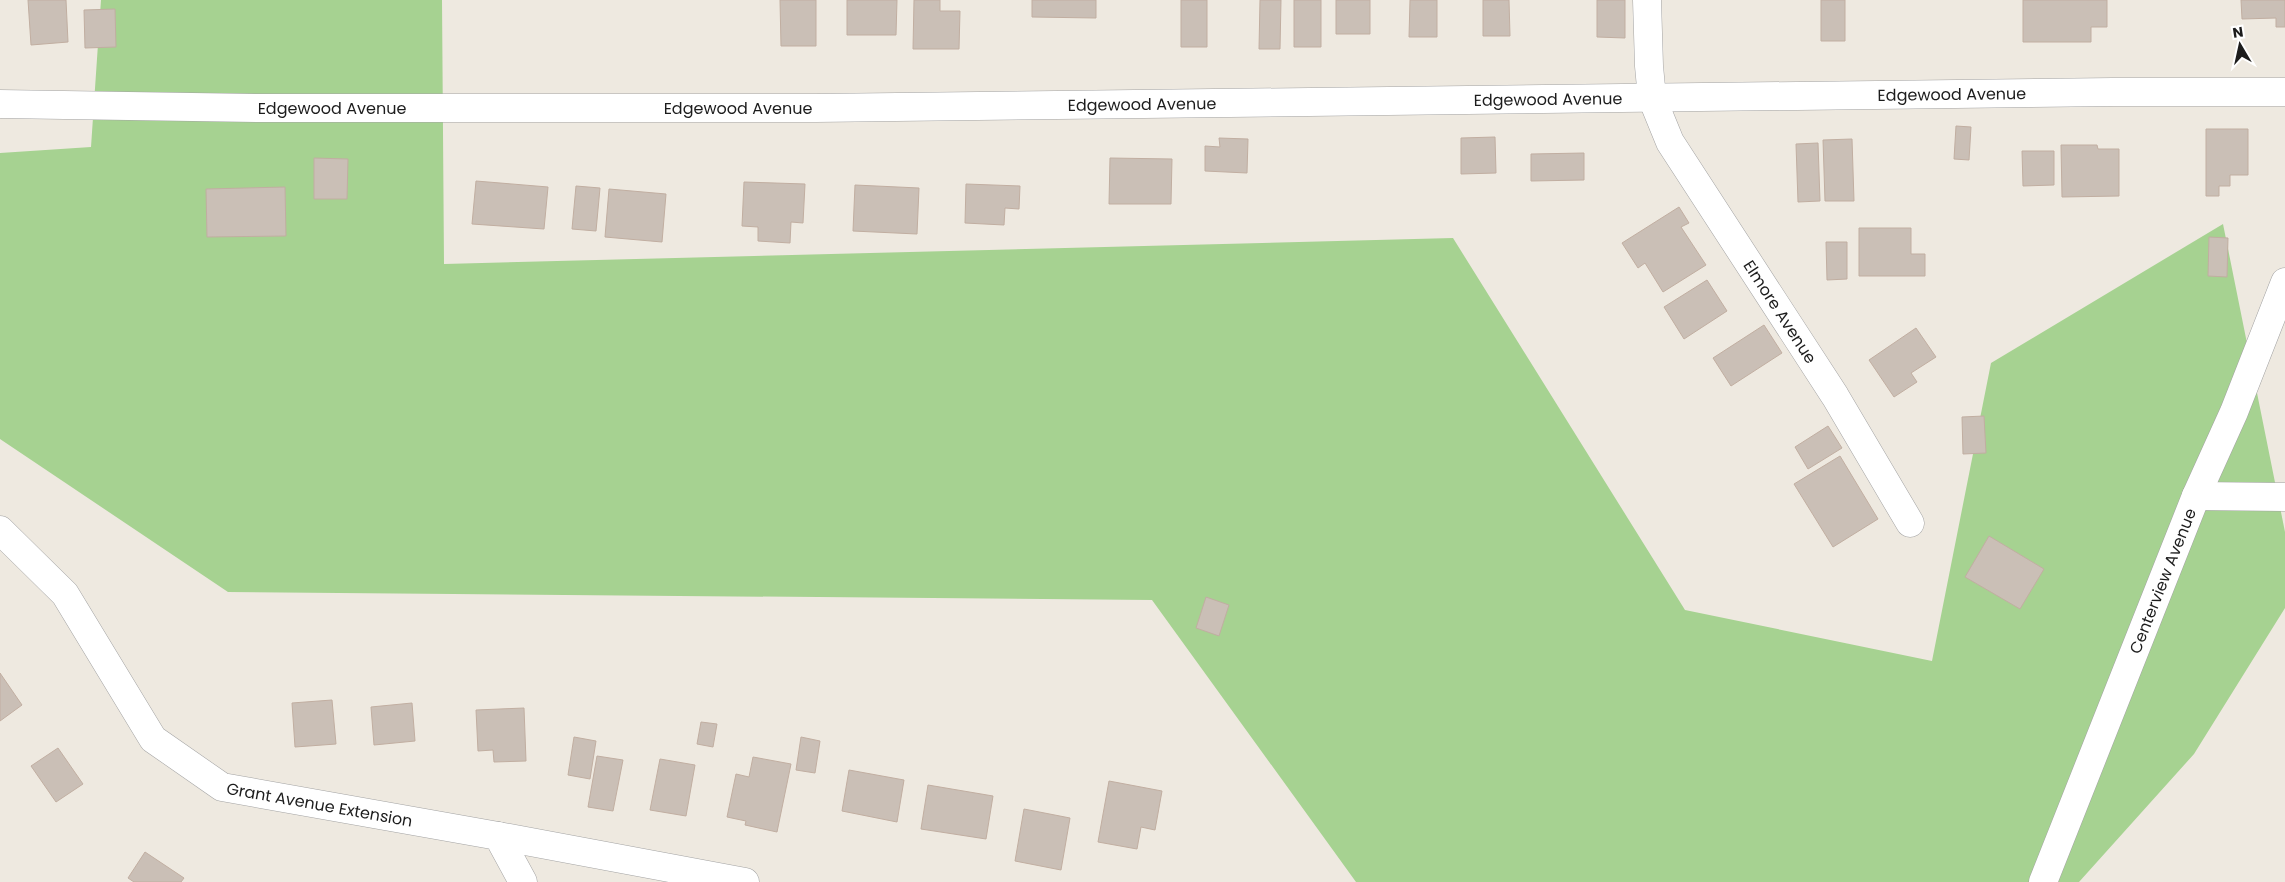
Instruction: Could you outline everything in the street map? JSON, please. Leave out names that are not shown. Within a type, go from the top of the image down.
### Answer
[{"type":"street","name":"Elmore Avenue","points":[[1647,0],[1652,98],[1670,142],[1835,396],[1910,523]]},
{"type":"street","name":"Edgewood Avenue","points":[[0,104],[259,108],[601,109],[2285,92]]},
{"type":"street","name":"Centerview Avenue","points":[[2044,882],[2196,496],[2234,412],[2283,293]]},
{"type":"street","points":[[2196,496],[2285,497]]},
{"type":"street","name":"Grant Avenue Extension","points":[[0,530],[65,594],[153,739],[222,787],[745,882]]},
{"type":"street","points":[[498,836],[523,882]]},
{"type":"green space","points":[[101,0],[442,0],[444,264],[1453,238],[1685,610],[1932,661],[1991,363],[2223,224],[2285,532],[2285,608],[2194,754],[2079,882],[1356,882],[1152,600],[228,592],[0,439],[0,153],[91,147]]},
{"type":"building","points":[[28,0],[66,0],[68,42],[31,45]]},
{"type":"building","points":[[780,0],[816,0],[816,46],[781,46]]},
{"type":"building","points":[[847,0],[897,0],[896,35],[847,35]]},
{"type":"building","points":[[914,0],[940,0],[940,11],[960,11],[959,49],[913,49]]},
{"type":"building","points":[[1032,0],[1096,0],[1096,18],[1032,17]]},
{"type":"building","points":[[1181,0],[1207,0],[1207,47],[1181,47]]},
{"type":"building","points":[[1260,0],[1281,0],[1280,49],[1259,49]]},
{"type":"building","points":[[1294,0],[1321,0],[1321,47],[1294,47]]},
{"type":"building","points":[[1336,0],[1370,0],[1370,34],[1336,34]]},
{"type":"building","points":[[1410,0],[1437,0],[1437,37],[1409,37]]},
{"type":"building","points":[[1483,0],[1509,0],[1510,36],[1483,36]]},
{"type":"building","points":[[1597,0],[1625,0],[1625,38],[1597,37]]},
{"type":"building","points":[[1821,0],[1845,0],[1845,41],[1821,41]]},
{"type":"building","points":[[2023,0],[2107,0],[2107,27],[2091,27],[2091,42],[2023,42]]},
{"type":"building","points":[[2241,0],[2285,0],[2285,27],[2276,27],[2276,18],[2242,19]]},
{"type":"building","points":[[115,9],[116,47],[85,48],[84,10]]},
{"type":"building","points":[[1956,126],[1971,127],[1969,160],[1954,159]]},
{"type":"building","points":[[2206,129],[2248,129],[2248,175],[2230,175],[2230,186],[2219,186],[2219,196],[2206,196]]},
{"type":"building","points":[[1495,137],[1496,173],[1461,174],[1461,138]]},
{"type":"building","points":[[1219,138],[1248,139],[1247,173],[1205,171],[1205,146],[1220,147]]},
{"type":"building","points":[[1852,139],[1854,201],[1825,201],[1823,140]]},
{"type":"building","points":[[1818,143],[1820,201],[1798,202],[1796,144]]},
{"type":"building","points":[[2061,145],[2097,145],[2098,149],[2119,149],[2119,196],[2062,197]]},
{"type":"building","points":[[2022,151],[2054,151],[2054,185],[2023,186]]},
{"type":"building","points":[[1584,153],[1584,180],[1531,181],[1531,154]]},
{"type":"building","points":[[314,158],[348,159],[347,199],[314,199]]},
{"type":"building","points":[[1110,158],[1172,159],[1171,204],[1109,204]]},
{"type":"building","points":[[476,181],[548,187],[544,229],[472,224]]},
{"type":"building","points":[[744,182],[805,184],[803,223],[791,222],[790,243],[758,241],[758,227],[742,226]]},
{"type":"building","points":[[966,184],[1020,186],[1019,209],[1005,208],[1004,225],[965,223]]},
{"type":"building","points":[[855,185],[919,188],[917,234],[853,231]]},
{"type":"building","points":[[576,186],[600,188],[596,231],[572,229]]},
{"type":"building","points":[[285,187],[286,236],[207,237],[206,189]]},
{"type":"building","points":[[609,189],[666,194],[662,242],[605,237]]},
{"type":"building","points":[[1679,207],[1689,223],[1681,227],[1706,265],[1663,292],[1645,263],[1638,268],[1622,243]]},
{"type":"building","points":[[1859,228],[1911,228],[1911,254],[1925,254],[1925,276],[1859,276]]},
{"type":"building","points":[[2209,237],[2228,238],[2227,277],[2208,276]]},
{"type":"building","points":[[1826,242],[1847,242],[1847,279],[1827,280]]},
{"type":"building","points":[[1707,280],[1727,311],[1684,339],[1664,307]]},
{"type":"building","points":[[1764,325],[1782,353],[1731,386],[1713,358]]},
{"type":"building","points":[[1916,328],[1936,357],[1911,373],[1917,382],[1894,397],[1869,360]]},
{"type":"building","points":[[1984,416],[1986,453],[1963,454],[1962,417]]},
{"type":"building","points":[[1828,426],[1842,448],[1808,469],[1795,447]]},
{"type":"building","points":[[1840,456],[1878,519],[1833,547],[1794,484]]},
{"type":"building","points":[[1989,536],[2044,569],[2020,609],[1965,577]]},
{"type":"building","points":[[1206,597],[1229,605],[1219,636],[1196,628]]},
{"type":"building","points":[[0,673],[22,705],[0,721]]},
{"type":"building","points":[[332,700],[336,744],[295,747],[292,703]]},
{"type":"building","points":[[412,703],[415,741],[374,745],[371,707]]},
{"type":"building","points":[[524,708],[526,761],[494,762],[493,750],[478,751],[476,710]]},
{"type":"building","points":[[701,722],[717,724],[713,747],[697,744]]},
{"type":"building","points":[[574,737],[596,741],[590,779],[568,775]]},
{"type":"building","points":[[801,737],[820,741],[815,773],[796,770]]},
{"type":"building","points":[[58,748],[83,784],[56,802],[31,766]]},
{"type":"building","points":[[597,756],[623,760],[613,811],[588,807]]},
{"type":"building","points":[[753,757],[791,764],[777,832],[745,825],[746,821],[727,817],[736,774],[749,777]]},
{"type":"building","points":[[660,759],[695,765],[686,816],[650,810]]},
{"type":"building","points":[[849,770],[904,780],[897,822],[842,811]]},
{"type":"building","points":[[1109,781],[1162,791],[1155,830],[1141,827],[1137,849],[1098,842]]},
{"type":"building","points":[[928,785],[993,796],[986,839],[921,829]]},
{"type":"building","points":[[1024,809],[1070,818],[1061,870],[1015,861]]},
{"type":"building","points":[[145,852],[184,878],[181,882],[134,882],[128,878]]}]
